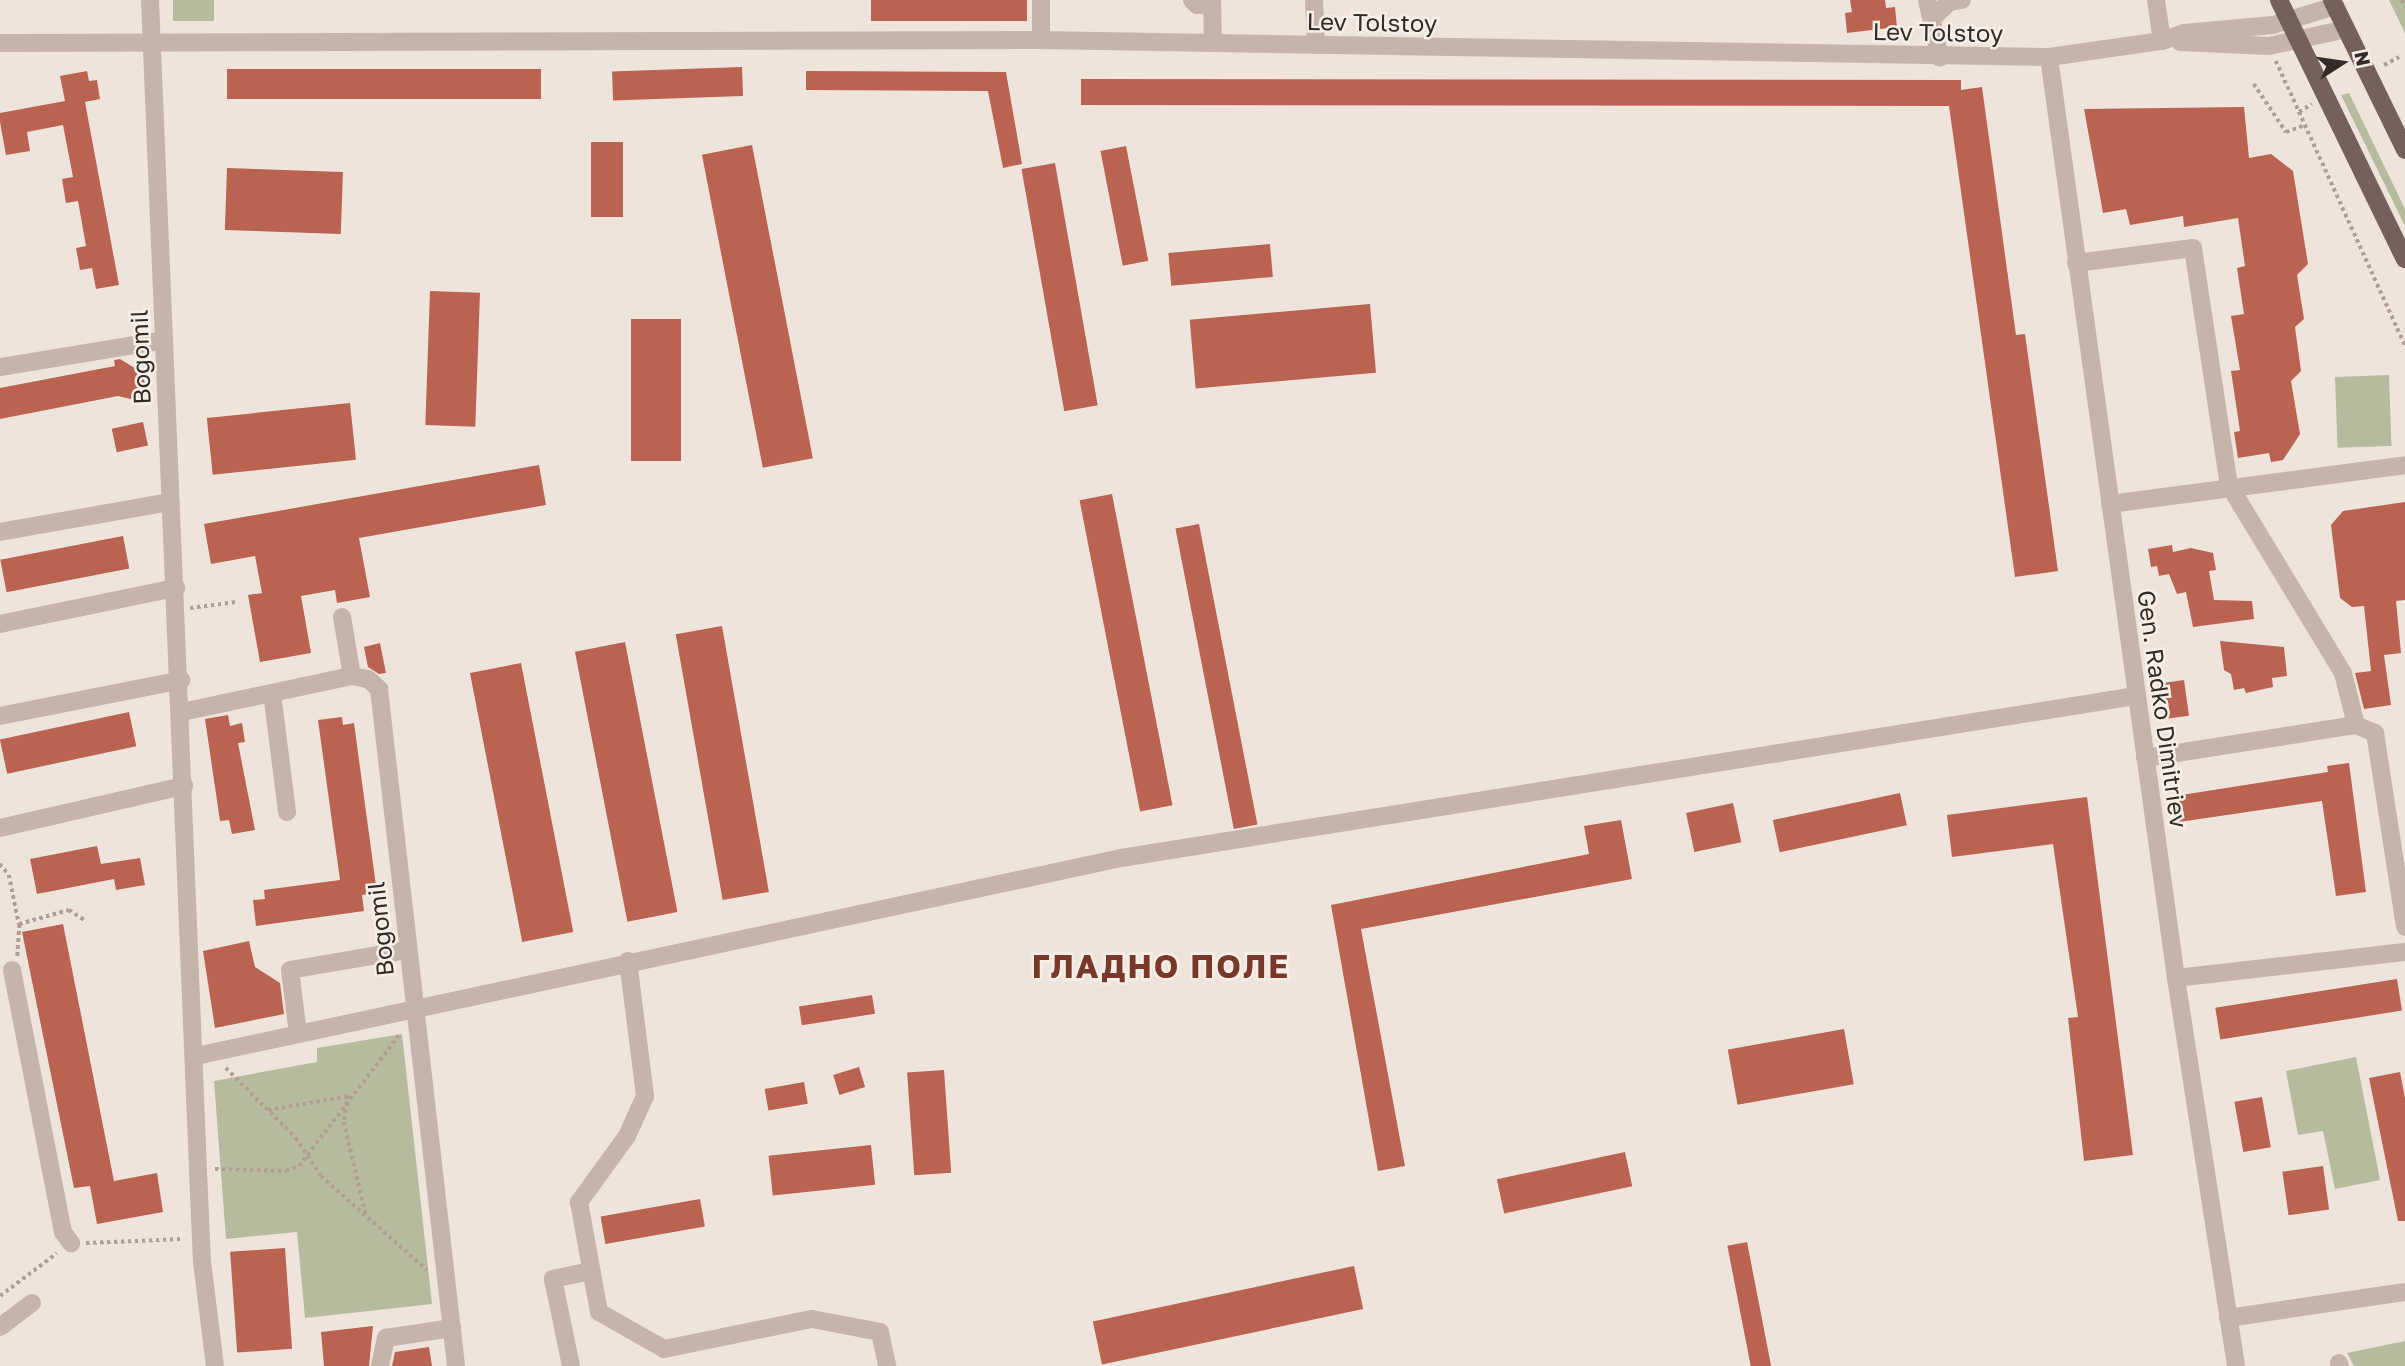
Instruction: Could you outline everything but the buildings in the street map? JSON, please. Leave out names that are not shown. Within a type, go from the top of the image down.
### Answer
[{"type":"main road","points":[[2279,0],[2405,259]]},
{"type":"main road","points":[[2333,3],[2405,150]]},
{"type":"street","name":"Bogomil","points":[[150,0],[184,786],[204,1055],[198,1171],[201,1238],[215,1366]]},
{"type":"street","points":[[1041,0],[1041,40]]},
{"type":"street","points":[[1192,0],[1212,2],[1213,43]]},
{"type":"street","points":[[1314,0],[1316,45]]},
{"type":"street","points":[[1927,0],[1940,58]]},
{"type":"street","points":[[1931,19],[1949,2],[1962,0]]},
{"type":"street","points":[[2156,0],[2158,42]]},
{"type":"street","points":[[2158,42],[2184,33],[2289,20],[2333,3]]},
{"type":"street","points":[[2158,42],[2269,46],[2346,29]]},
{"type":"street","name":"Lev Tolstoy","points":[[0,43],[1041,40],[1940,58],[2049,57],[2158,42]]},
{"type":"street","name":"Gen. Radko Dimitriev","points":[[2049,57],[2176,978],[2236,1366]]},
{"type":"street","points":[[2076,263],[2193,248],[2229,485],[2343,673],[2356,724]]},
{"type":"street","points":[[0,367],[164,340]]},
{"type":"street","points":[[2110,504],[2229,485],[2405,465]]},
{"type":"street","points":[[0,532],[170,502]]},
{"type":"street","points":[[0,624],[176,588]]},
{"type":"street","points":[[182,712],[352,676],[342,617]]},
{"type":"street","name":"Bogomil","points":[[352,676],[368,679],[379,689],[407,950],[405,1011],[448,1283],[456,1366]]},
{"type":"street","points":[[0,716],[181,680]]},
{"type":"street","points":[[272,693],[287,812]]},
{"type":"street","points":[[204,1055],[628,961],[1121,859],[2136,696]]},
{"type":"street","points":[[2145,758],[2356,724],[2369,727],[2377,741],[2405,927]]},
{"type":"street","points":[[0,828],[184,786]]},
{"type":"street","points":[[299,1034],[290,970],[407,950]]},
{"type":"street","points":[[2176,978],[2405,952]]},
{"type":"street","points":[[628,961],[645,1096],[627,1136],[579,1202],[598,1312],[664,1349],[811,1318],[880,1332],[887,1366]]},
{"type":"street","points":[[12,970],[63,1232],[71,1244]]},
{"type":"street","points":[[571,1366],[553,1279],[591,1271]]},
{"type":"street","points":[[2228,1318],[2405,1292]]},
{"type":"street","points":[[0,1327],[32,1303]]},
{"type":"street","points":[[380,1366],[386,1338],[452,1328]]},
{"type":"path","points":[[2402,0],[2405,7]]},
{"type":"path","points":[[2269,46],[2405,346]]},
{"type":"path","points":[[2368,74],[2399,57]]},
{"type":"path","points":[[2254,84],[2286,132],[2305,125]]},
{"type":"path","points":[[2299,112],[2327,96]]},
{"type":"path","points":[[178,610],[237,602]]},
{"type":"path","points":[[0,863],[9,875],[19,924],[21,946],[12,970]]},
{"type":"path","points":[[19,924],[69,910],[86,921]]},
{"type":"path","points":[[198,1171],[237,1167],[286,1171],[309,1158],[349,1096],[399,1039],[405,1011]]},
{"type":"path","points":[[204,1055],[268,1110],[321,1176],[367,1218],[448,1283]]},
{"type":"path","points":[[268,1110],[349,1096]]},
{"type":"path","points":[[349,1096],[344,1122],[367,1218]]},
{"type":"path","points":[[0,1296],[71,1244],[201,1238]]},
{"type":"green space","points":[[173,0],[214,0],[214,21],[173,21]]},
{"type":"green space","points":[[2389,0],[2405,0],[2405,33]]},
{"type":"green space","points":[[2349,93],[2405,209],[2405,226],[2341,95]]},
{"type":"green space","points":[[2389,375],[2391,446],[2338,448],[2335,377]]},
{"type":"green space","points":[[402,1034],[432,1304],[305,1318],[297,1232],[226,1239],[214,1081],[317,1062],[317,1048]]},
{"type":"green space","points":[[2356,1057],[2380,1180],[2335,1189],[2323,1131],[2298,1135],[2286,1071]]},
{"type":"green space","points":[[2405,1341],[2405,1366],[2354,1366],[2347,1353]]},
{"type":"district","name":"ГЛАДНО ПОЛЕ","points":[[1161,966]]}]
